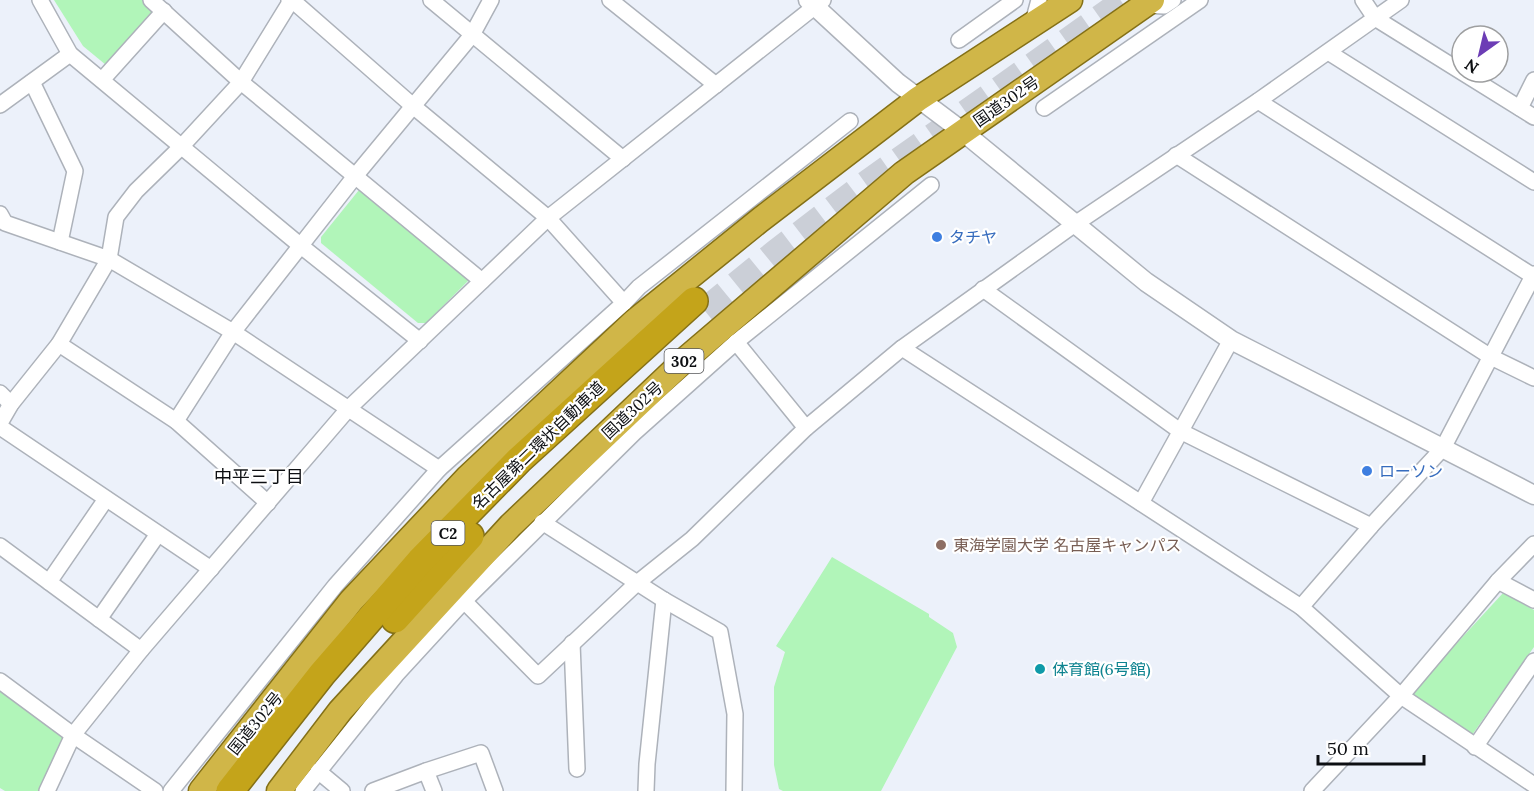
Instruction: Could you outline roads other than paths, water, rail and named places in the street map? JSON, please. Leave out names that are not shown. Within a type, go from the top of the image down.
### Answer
[{"type":"highway","name":"国道302号","points":[[201,791],[351,601],[468,477],[751,213],[918,99],[1070,0]]},
{"type":"highway","name":"国道302号","points":[[279,791],[340,711],[511,525],[687,358],[904,173],[1149,2]]},
{"type":"highway","name":"名古屋第二環状自動車道","points":[[230,791],[322,674],[420,561],[519,460],[699,306],[647,362],[534,469],[435,574],[336,686],[253,791]]},
{"type":"street","points":[[40,0],[70,54],[301,246],[420,341]]},
{"type":"street","points":[[151,0],[241,82],[482,281]]},
{"type":"street","points":[[211,569],[0,425],[5,398],[58,344],[109,259],[116,217],[136,191],[181,147],[241,82],[291,0],[413,106],[548,218],[624,303]]},
{"type":"street","points":[[431,0],[623,159]]},
{"type":"street","points":[[176,421],[232,332],[356,175],[472,34],[491,0]]},
{"type":"street","points":[[610,0],[716,85]]},
{"type":"street","points":[[959,40],[1015,0]]},
{"type":"street","points":[[1032,26],[1039,0]]},
{"type":"street","points":[[1149,2],[1164,6],[1173,0]]},
{"type":"street","points":[[1044,108],[1200,0]]},
{"type":"street","points":[[1363,0],[1375,18],[1534,117]]},
{"type":"street","points":[[464,601],[537,676],[638,583],[692,539],[806,428],[902,348],[1075,224],[1258,101],[1401,0]]},
{"type":"street","points":[[47,791],[73,735],[141,650],[349,408],[548,218],[716,85],[815,2],[918,99],[962,132],[1146,282],[1231,340],[1534,495]]},
{"type":"street","points":[[102,80],[164,11]]},
{"type":"street","points":[[1328,52],[1534,182]]},
{"type":"street","points":[[0,105],[70,54]]},
{"type":"street","points":[[1520,108],[1534,80]]},
{"type":"street","points":[[32,82],[75,171],[60,242]]},
{"type":"street","points":[[1258,101],[1533,275],[1443,448],[1371,526],[1301,608]]},
{"type":"street","points":[[171,791],[334,586],[439,469],[639,287],[751,213],[850,121]]},
{"type":"street","points":[[1176,155],[1491,357],[1534,378]]},
{"type":"street","points":[[898,212],[904,173]]},
{"type":"street","points":[[303,791],[396,675],[464,601],[634,433],[736,342],[931,185]]},
{"type":"street","points":[[2,221],[109,259],[232,332],[439,469]]},
{"type":"street","points":[[983,289],[1180,431],[1371,526]]},
{"type":"street","points":[[1141,502],[1231,340]]},
{"type":"street","points":[[736,342],[806,428]]},
{"type":"street","points":[[58,344],[176,421],[268,503]]},
{"type":"street","points":[[902,348],[1301,608],[1401,696],[1534,785]]},
{"type":"street","points":[[49,582],[106,499]]},
{"type":"street","points":[[542,522],[664,600],[720,632],[735,714],[734,791]]},
{"type":"street","points":[[99,619],[158,534]]},
{"type":"street","points":[[1312,791],[1401,696],[1498,581],[1534,544]]},
{"type":"street","points":[[0,546],[141,650]]},
{"type":"street","points":[[1498,581],[1534,600]]},
{"type":"street","points":[[646,791],[664,600]]},
{"type":"street","points":[[573,643],[577,769]]},
{"type":"street","points":[[1475,747],[1528,681],[1534,661]]},
{"type":"street","points":[[0,681],[155,791]]},
{"type":"street","points":[[373,791],[481,753],[495,791]]},
{"type":"street","points":[[318,771],[342,791]]},
{"type":"street","points":[[426,771],[434,791]]},
{"type":"tunnel","points":[[705,311],[777,252],[865,185],[1126,0]]},
{"type":"place","name":"タチヤ","points":[[937,237]]},
{"type":"place","name":"ローソン","points":[[1367,471]]},
{"type":"place","name":"東海学園大学 名古屋キャンパス","points":[[941,545]]},
{"type":"place","name":"体育館(6号館)","points":[[1040,669]]},
{"type":"district","name":"中平三丁目","points":[[259,476]]}]
